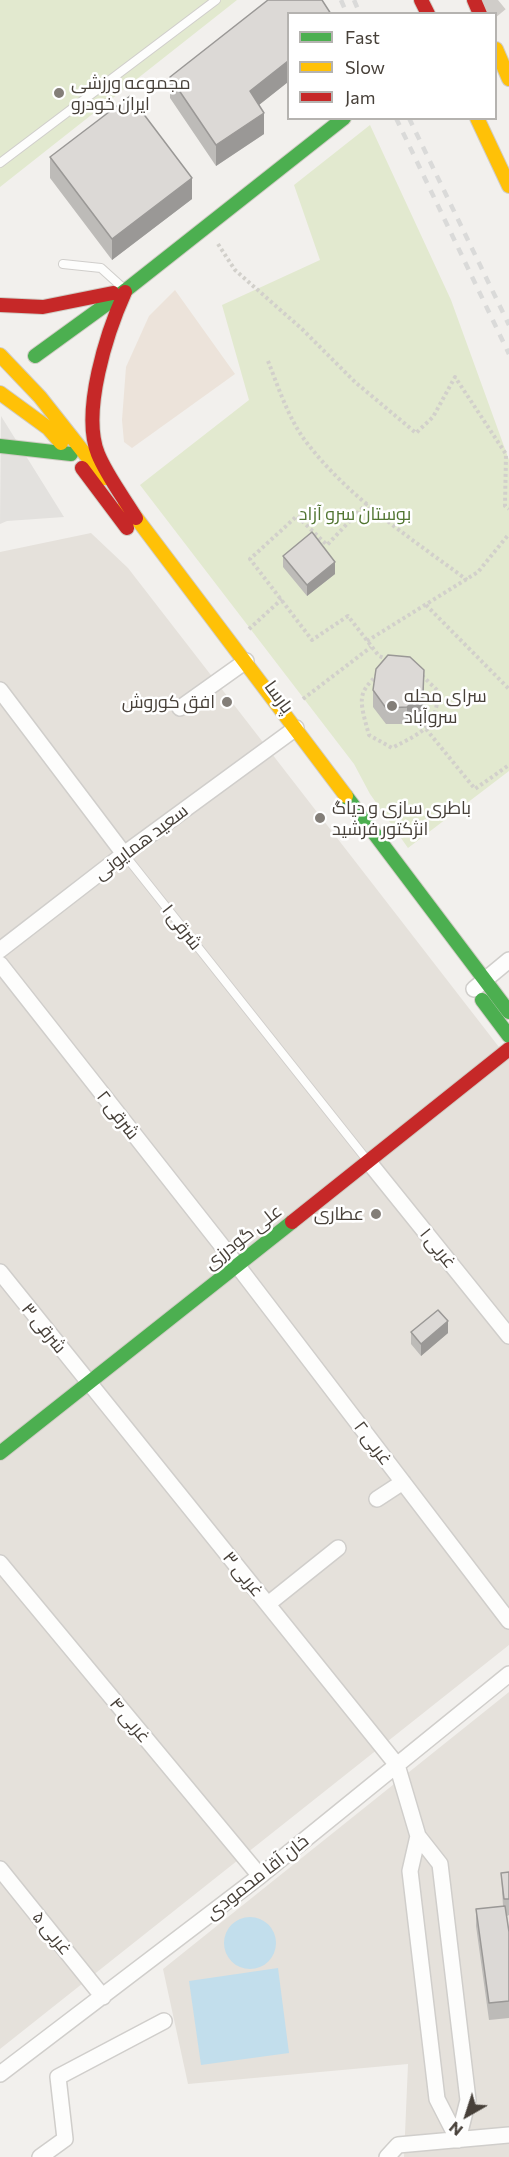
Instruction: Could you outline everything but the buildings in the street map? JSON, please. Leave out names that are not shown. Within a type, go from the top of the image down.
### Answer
[{"type":"main road","points":[[497,53],[509,79]]},
{"type":"main road","points":[[1,395],[22,376],[35,356],[126,290],[341,120]]},
{"type":"main road","points":[[478,120],[509,186]]},
{"type":"main road","points":[[0,305],[14,308],[67,304],[126,290]]},
{"type":"main road","points":[[126,290],[108,330],[92,409],[97,453],[136,518]]},
{"type":"main road","points":[[1,359],[35,356]]},
{"type":"main road","name":"پارسا","points":[[1,359],[22,376],[40,397],[136,518],[241,665],[479,984],[509,1036]]},
{"type":"main road","name":"پارسا","points":[[1,395],[48,428],[241,665]]},
{"type":"main road","points":[[0,446],[71,454]]},
{"type":"main road","name":"پارسا","points":[[479,984],[509,1012]]},
{"type":"main road","name":"علی گودرزی","points":[[0,1453],[509,1049]]},
{"type":"street","points":[[180,708],[241,665]]},
{"type":"street","name":"۱ شرقی","points":[[0,690],[124,854]]},
{"type":"street","name":"سعید همایونی","points":[[0,950],[124,854],[291,732]]},
{"type":"street","points":[[479,984],[509,960]]},
{"type":"street","name":"۲ شرقی","points":[[0,964],[237,1265]]},
{"type":"street","name":"۱ غربی","points":[[368,1161],[509,1336]]},
{"type":"street","name":"۲ غربی","points":[[237,1265],[509,1621]]},
{"type":"street","name":"۳ شرقی","points":[[0,1272],[89,1383]]},
{"type":"street","name":"۳ غربی","points":[[89,1383],[397,1766]]},
{"type":"street","points":[[377,1499],[403,1482]]},
{"type":"street","points":[[268,1604],[338,1548]]},
{"type":"street","name":"۴ غربی","points":[[0,1563],[260,1876]]},
{"type":"street","name":"خان آقا محمودی","points":[[0,2074],[260,1876],[509,1674]]},
{"type":"street","points":[[397,1766],[418,1836],[440,1864],[468,2100],[458,2140]]},
{"type":"street","points":[[418,1836],[410,1871],[437,2099],[458,2140]]},
{"type":"street","name":"۵ غربی","points":[[0,1869],[104,1997]]},
{"type":"street","points":[[40,2157],[65,2139],[58,2077],[164,2021]]},
{"type":"street","points":[[387,2157],[398,2145],[509,2135]]},
{"type":"lane","points":[[0,163],[216,0]]},
{"type":"lane","points":[[63,264],[101,268],[126,290]]},
{"type":"lane","name":"۱ شرقی","points":[[124,854],[368,1161]]},
{"type":"path","points":[[206,227],[235,270],[302,329],[355,382],[416,433],[433,417],[455,377],[506,454],[505,506],[509,509]]},
{"type":"path","points":[[268,361],[282,398],[307,443],[351,491],[467,580]]},
{"type":"path","points":[[367,503],[327,545],[297,516],[250,559],[312,640],[348,616],[379,656],[391,661],[409,663],[438,691],[437,710],[426,729],[392,748],[369,735],[360,701],[366,687],[391,661]]},
{"type":"path","points":[[367,641],[478,572],[509,534]]},
{"type":"path","points":[[249,628],[282,599]]},
{"type":"path","points":[[426,605],[509,689]]},
{"type":"path","points":[[303,699],[371,647]]},
{"type":"path","points":[[426,729],[475,789],[509,765]]},
{"type":"shaded area","points":[[175,290],[235,374],[132,448],[124,442],[122,420],[126,367],[149,316]]},
{"type":"shaded area","points":[[1,416],[64,517],[7,521],[0,524]]},
{"type":"shaded area","points":[[91,533],[128,568],[509,1060],[509,1645],[0,2049],[0,552]]},
{"type":"shaded area","points":[[509,1692],[509,2157],[404,2157],[408,2064],[188,2084],[163,1969]]},
{"type":"green space","name":"مجموعه ورزشی ایران خودرو","points":[[0,0],[237,0],[0,187]]},
{"type":"green space","name":"بوستان سرو آزاد","points":[[370,125],[451,300],[509,460],[509,771],[408,848],[370,794],[354,764],[140,485],[249,400],[222,305],[320,260],[294,185]]},
{"type":"water","points":[[250,1917],[260,1919],[268,1925],[274,1933],[276,1943],[274,1953],[268,1961],[260,1967],[250,1969],[240,1967],[232,1961],[226,1953],[224,1943],[226,1933],[232,1925],[240,1919]]},
{"type":"water","points":[[278,1968],[289,2053],[201,2065],[189,1981]]},
{"type":"tunnel","points":[[483,12],[498,0]]},
{"type":"railway","points":[[341,0],[346,12]]},
{"type":"railway","points":[[354,0],[359,12]]},
{"type":"railway","points":[[397,120],[509,354]]},
{"type":"railway","points":[[410,120],[509,325]]},
{"type":"traffic: fast","points":[[35,356],[126,290],[341,120]]},
{"type":"traffic: fast","points":[[0,446],[71,454]]},
{"type":"traffic: fast","points":[[346,796],[509,1012]]},
{"type":"traffic: fast","points":[[482,1000],[509,1036]]},
{"type":"traffic: fast","points":[[0,1453],[292,1222]]},
{"type":"traffic: slow","points":[[497,51],[509,79]]},
{"type":"traffic: slow","points":[[478,120],[509,186]]},
{"type":"traffic: slow","points":[[0,355],[40,397],[104,478]]},
{"type":"traffic: slow","points":[[0,393],[48,428],[61,443]]},
{"type":"traffic: slow","points":[[125,503],[346,796]]},
{"type":"traffic: jam","points":[[421,0],[427,12]]},
{"type":"traffic: jam","points":[[474,0],[479,12]]},
{"type":"traffic: jam","points":[[125,292],[98,372],[93,417],[98,454],[136,518]]},
{"type":"traffic: jam","points":[[0,305],[43,307],[113,293]]},
{"type":"traffic: jam","points":[[82,468],[127,528]]},
{"type":"traffic: jam","points":[[292,1222],[509,1049]]},
{"type":"place","name":"مجموعه ورزشی ایران خودرو","points":[[59,93]]},
{"type":"place","name":"افق کوروش","points":[[227,702]]},
{"type":"place","name":"سرای محله سروآباد","points":[[392,706]]},
{"type":"place","name":"باطری سازی و دیاگ انژکتور فرشید","points":[[320,818]]},
{"type":"place","name":"عطاری","points":[[376,1214]]}]
